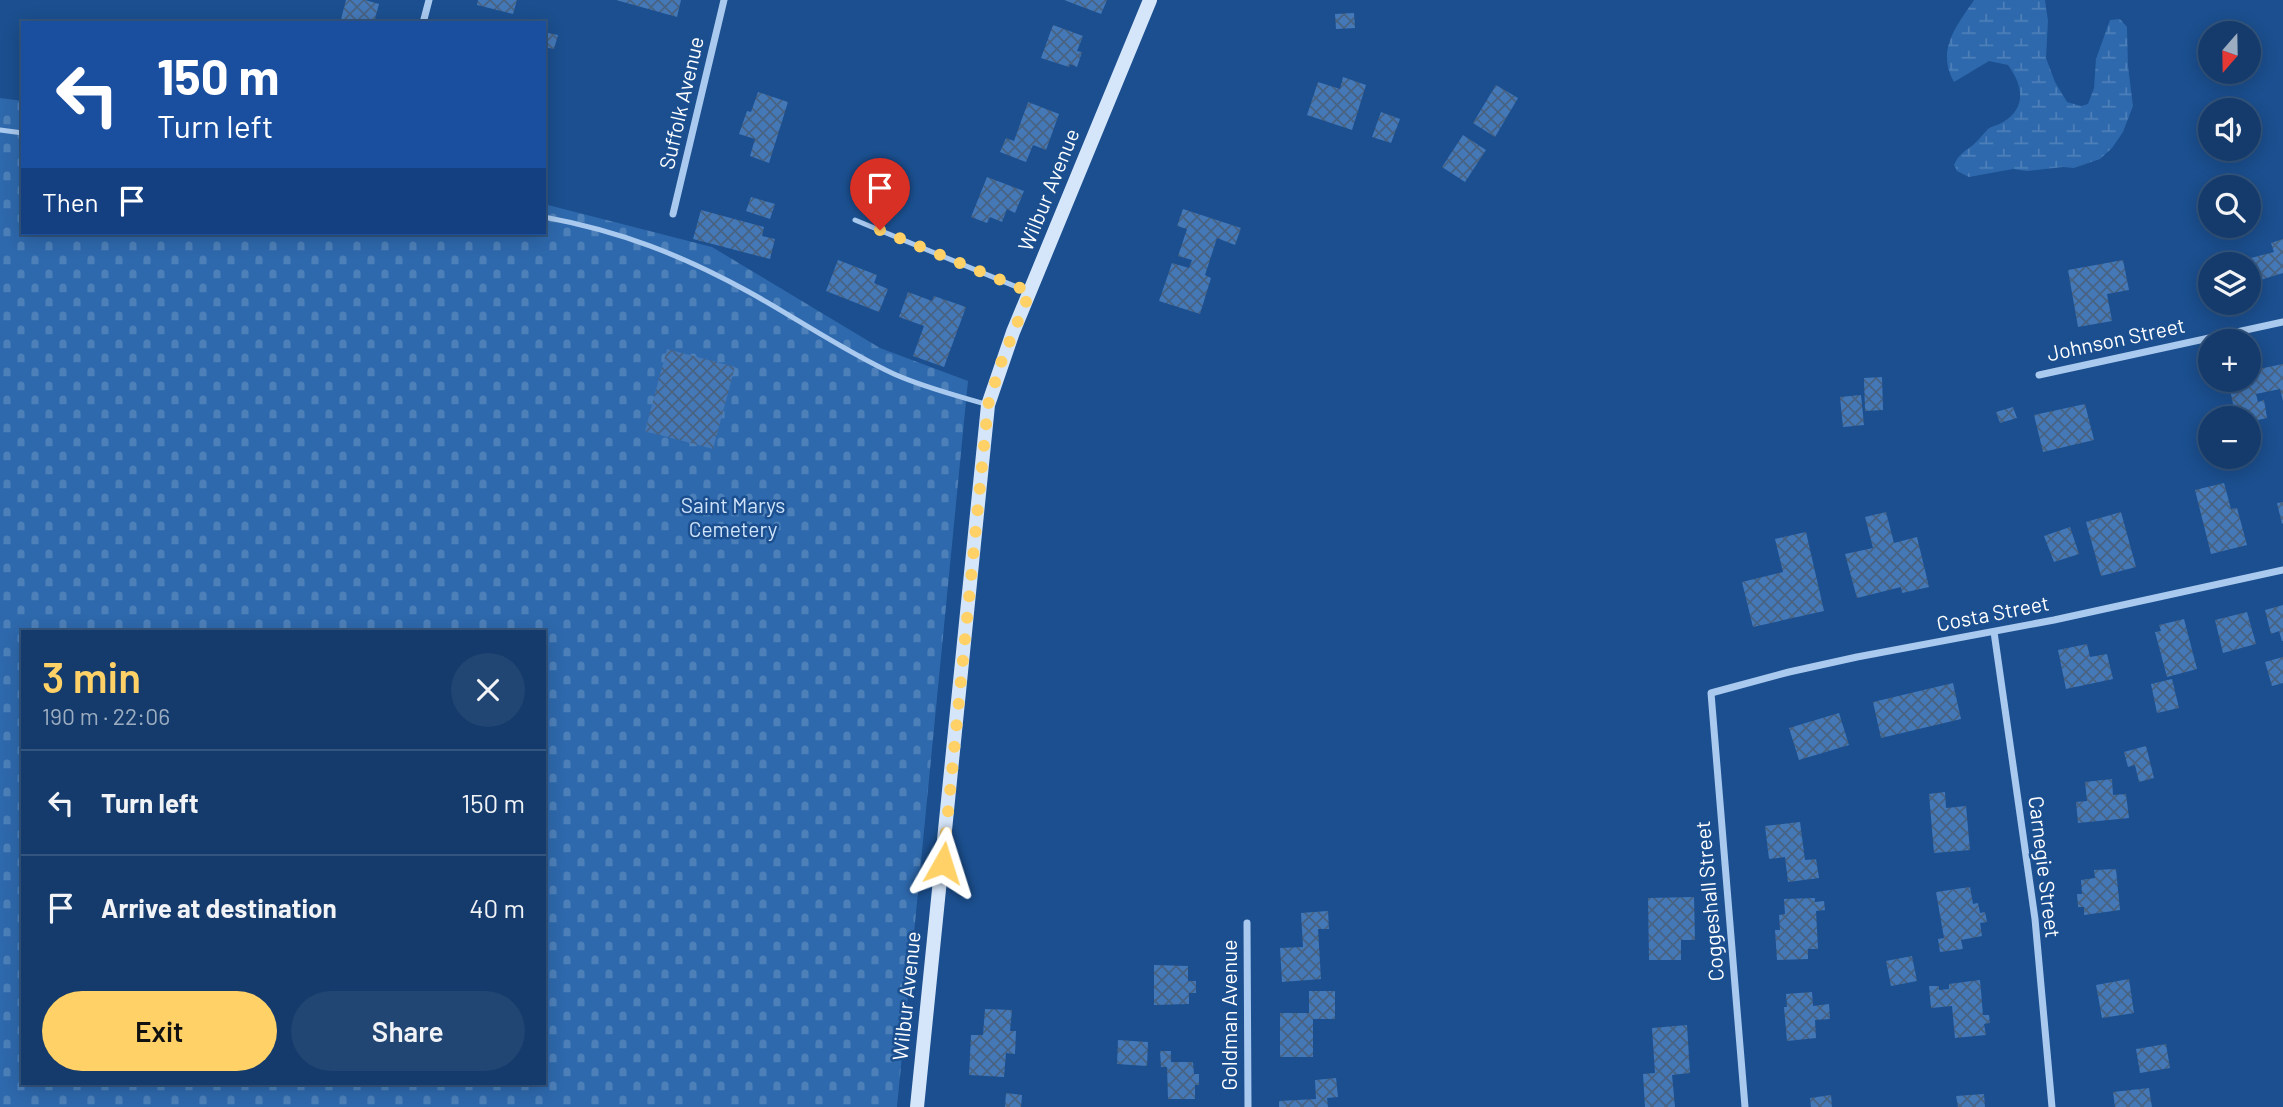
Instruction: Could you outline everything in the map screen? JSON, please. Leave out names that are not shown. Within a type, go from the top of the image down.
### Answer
[{"type":"street","points":[[424,21],[429,0]]},
{"type":"street","name":"Suffolk Avenue","points":[[673,214],[724,0]]},
{"type":"street","name":"Wilbur Avenue","points":[[917,1107],[988,405],[1002,360],[1150,0]]},
{"type":"street","name":"Johnson Street","points":[[2039,375],[2283,322]]},
{"type":"street","name":"Costa Street","points":[[1711,693],[1789,671],[2162,598],[2283,569]]},
{"type":"street","name":"Carnegie Street","points":[[1994,632],[2035,919],[2052,1107]]},
{"type":"street","name":"Coggeshall Street","points":[[1711,693],[1745,1107]]},
{"type":"street","name":"Goldman Avenue","points":[[1247,923],[1248,1107]]},
{"type":"lane","points":[[0,130],[21,133]]},
{"type":"lane","points":[[546,217],[614,232],[688,261],[751,293],[895,375],[988,405]]},
{"type":"lane","points":[[855,219],[1030,292]]},
{"type":"green space","points":[[1974,0],[2045,0],[2048,21],[2046,58],[2055,82],[2067,102],[2081,106],[2088,104],[2094,88],[2096,59],[2110,20],[2120,19],[2127,27],[2133,106],[2123,132],[2100,159],[2074,168],[2027,171],[2013,169],[1969,177],[1957,171],[1954,165],[1960,156],[1988,129],[2011,116],[2020,95],[2017,80],[2008,65],[1989,61],[1954,82],[1947,59],[1948,49],[1955,29]]},
{"type":"green space","name":"Saint Marys Cemetery","points":[[0,98],[21,101],[21,235],[546,235],[546,205],[712,247],[880,348],[968,381],[897,1107],[0,1107]]},
{"type":"building","points":[[346,0],[365,0],[379,4],[375,19],[380,21],[341,21]]},
{"type":"building","points":[[478,0],[517,0],[513,14],[477,5]]},
{"type":"building","points":[[616,0],[681,0],[677,17]]},
{"type":"building","points":[[1064,0],[1107,0],[1101,14]]},
{"type":"building","points":[[1354,13],[1355,28],[1336,29],[1335,14]]},
{"type":"building","points":[[1053,25],[1083,36],[1077,51],[1082,52],[1077,67],[1041,58]]},
{"type":"building","points":[[546,32],[558,35],[554,49],[546,47]]},
{"type":"building","points":[[1343,77],[1366,85],[1352,130],[1307,115],[1318,82],[1340,89]]},
{"type":"building","points":[[1496,85],[1518,98],[1495,137],[1473,123]]},
{"type":"building","points":[[758,92],[788,102],[769,163],[750,156],[755,139],[739,134],[747,111],[751,112]]},
{"type":"building","points":[[1028,102],[1059,114],[1046,150],[1033,145],[1026,162],[1000,152],[1006,138],[1014,141]]},
{"type":"building","points":[[1381,112],[1400,119],[1391,143],[1372,137]]},
{"type":"building","points":[[1463,135],[1486,150],[1465,182],[1442,167]]},
{"type":"building","points":[[987,177],[1024,191],[1015,213],[1007,209],[1002,222],[990,217],[987,223],[971,217]]},
{"type":"building","points":[[751,197],[775,204],[770,219],[746,211]]},
{"type":"building","points":[[1183,209],[1241,228],[1235,245],[1217,238],[1205,275],[1211,278],[1200,314],[1159,301],[1172,263],[1189,268],[1192,260],[1178,256],[1187,229],[1177,226]]},
{"type":"building","points":[[701,210],[764,227],[762,236],[775,239],[770,259],[693,239]]},
{"type":"building","points":[[2283,239],[2283,273],[2261,280],[2261,255],[2274,252],[2271,243]]},
{"type":"building","points":[[838,260],[877,275],[874,283],[888,289],[879,312],[826,291]]},
{"type":"building","points":[[2123,260],[2129,290],[2107,294],[2112,321],[2078,327],[2068,270]]},
{"type":"building","points":[[908,292],[932,301],[934,296],[966,307],[944,367],[913,356],[924,326],[899,317]]},
{"type":"building","points":[[667,349],[735,367],[713,449],[645,431]]},
{"type":"building","points":[[2283,364],[2283,401],[2280,389],[2256,394],[2258,402],[2264,400],[2267,418],[2261,419],[2261,406],[2233,406],[2230,392],[2261,392],[2261,369]]},
{"type":"building","points":[[1882,377],[1883,410],[1865,411],[1864,378]]},
{"type":"building","points":[[1861,395],[1864,425],[1843,427],[1840,397]]},
{"type":"building","points":[[2085,404],[2094,440],[2043,452],[2034,415]]},
{"type":"building","points":[[2013,407],[2017,418],[2000,423],[1996,412]]},
{"type":"building","points":[[2224,483],[2231,509],[2237,508],[2247,545],[2211,554],[2195,490]]},
{"type":"building","points":[[2283,502],[2283,523],[2282,524],[2277,503]]},
{"type":"building","points":[[1886,512],[1894,543],[1917,537],[1929,587],[1902,593],[1901,587],[1857,598],[1845,554],[1873,548],[1865,517]]},
{"type":"building","points":[[2121,512],[2136,567],[2101,576],[2086,522]]},
{"type":"building","points":[[2070,527],[2079,554],[2054,562],[2044,536]]},
{"type":"building","points":[[1806,532],[1824,611],[1753,627],[1742,582],[1783,572],[1775,539]]},
{"type":"building","points":[[2283,605],[2282,641],[2279,631],[2271,634],[2265,610]]},
{"type":"building","points":[[2247,612],[2256,644],[2223,653],[2215,620]]},
{"type":"building","points":[[2184,619],[2197,669],[2167,677],[2155,632],[2161,631],[2159,625]]},
{"type":"building","points":[[2087,644],[2090,657],[2107,654],[2113,679],[2066,689],[2058,650]]},
{"type":"building","points":[[2283,657],[2283,683],[2272,686],[2265,662]]},
{"type":"building","points":[[2172,679],[2179,708],[2157,713],[2151,684]]},
{"type":"building","points":[[1953,683],[1961,719],[1881,738],[1873,702]]},
{"type":"building","points":[[1839,713],[1849,745],[1799,760],[1789,728]]},
{"type":"building","points":[[2146,746],[2154,778],[2139,782],[2135,765],[2128,767],[2124,752]]},
{"type":"building","points":[[2112,779],[2113,795],[2126,794],[2129,818],[2078,823],[2076,802],[2087,801],[2085,782]]},
{"type":"building","points":[[1945,792],[1946,808],[1966,806],[1970,850],[1934,853],[1929,794]]},
{"type":"building","points":[[1800,822],[1805,860],[1816,859],[1819,878],[1788,882],[1785,857],[1769,859],[1765,826]]},
{"type":"building","points":[[2116,869],[2120,910],[2084,915],[2084,907],[2078,907],[2077,894],[2082,894],[2081,880],[2095,878],[2094,870]]},
{"type":"building","points":[[1970,887],[1973,904],[1978,903],[1980,913],[1985,912],[1987,922],[1980,923],[1982,936],[1961,940],[1963,949],[1940,952],[1938,939],[1944,938],[1936,892]]},
{"type":"building","points":[[1694,897],[1695,940],[1681,940],[1681,960],[1649,960],[1648,898]]},
{"type":"building","points":[[1815,898],[1815,902],[1824,901],[1825,910],[1816,911],[1818,949],[1808,949],[1808,959],[1777,960],[1775,930],[1780,930],[1779,915],[1785,914],[1784,899]]},
{"type":"building","points":[[1328,911],[1329,929],[1318,929],[1321,979],[1282,982],[1280,948],[1303,947],[1301,913]]},
{"type":"building","points":[[1912,956],[1917,981],[1891,986],[1886,961]]},
{"type":"building","points":[[1154,965],[1188,966],[1188,981],[1196,981],[1196,993],[1189,993],[1189,1004],[1154,1005]]},
{"type":"building","points":[[2129,979],[2134,1013],[2102,1018],[2096,985]]},
{"type":"building","points":[[1980,980],[1983,1015],[1989,1015],[1990,1023],[1984,1024],[1986,1035],[1955,1038],[1952,1006],[1931,1008],[1929,986],[1939,986],[1939,990],[1949,989],[1949,984]]},
{"type":"building","points":[[1309,991],[1335,991],[1335,1019],[1313,1019],[1313,1057],[1280,1057],[1280,1013],[1309,1013]]},
{"type":"building","points":[[1812,992],[1813,1006],[1829,1004],[1830,1019],[1815,1020],[1816,1038],[1787,1041],[1784,1007],[1787,1007],[1786,994]]},
{"type":"building","points":[[985,1009],[1012,1010],[1010,1031],[1016,1031],[1015,1054],[1006,1053],[1004,1077],[969,1075],[971,1035],[983,1035]]},
{"type":"building","points":[[1687,1025],[1690,1073],[1672,1075],[1675,1107],[1645,1107],[1643,1074],[1655,1073],[1652,1028]]},
{"type":"building","points":[[1118,1040],[1148,1042],[1147,1066],[1117,1064]]},
{"type":"building","points":[[2166,1044],[2170,1068],[2140,1073],[2136,1049]]},
{"type":"building","points":[[1160,1051],[1171,1051],[1171,1062],[1193,1062],[1194,1074],[1199,1074],[1199,1085],[1195,1085],[1195,1099],[1168,1099],[1167,1067],[1161,1067]]},
{"type":"building","points":[[1336,1078],[1338,1097],[1327,1098],[1328,1107],[1279,1107],[1279,1101],[1316,1099],[1315,1080]]},
{"type":"building","points":[[2149,1088],[2152,1107],[2115,1107],[2113,1092]]},
{"type":"building","points":[[1006,1093],[1022,1095],[1021,1107],[1005,1107]]},
{"type":"building","points":[[1984,1094],[1985,1107],[1958,1107],[1956,1096]]},
{"type":"building","points":[[1831,1095],[1832,1107],[1811,1107],[1810,1098]]},
{"type":"route","points":[[880,230],[1030,292],[1002,360],[988,405],[943,863]]}]
